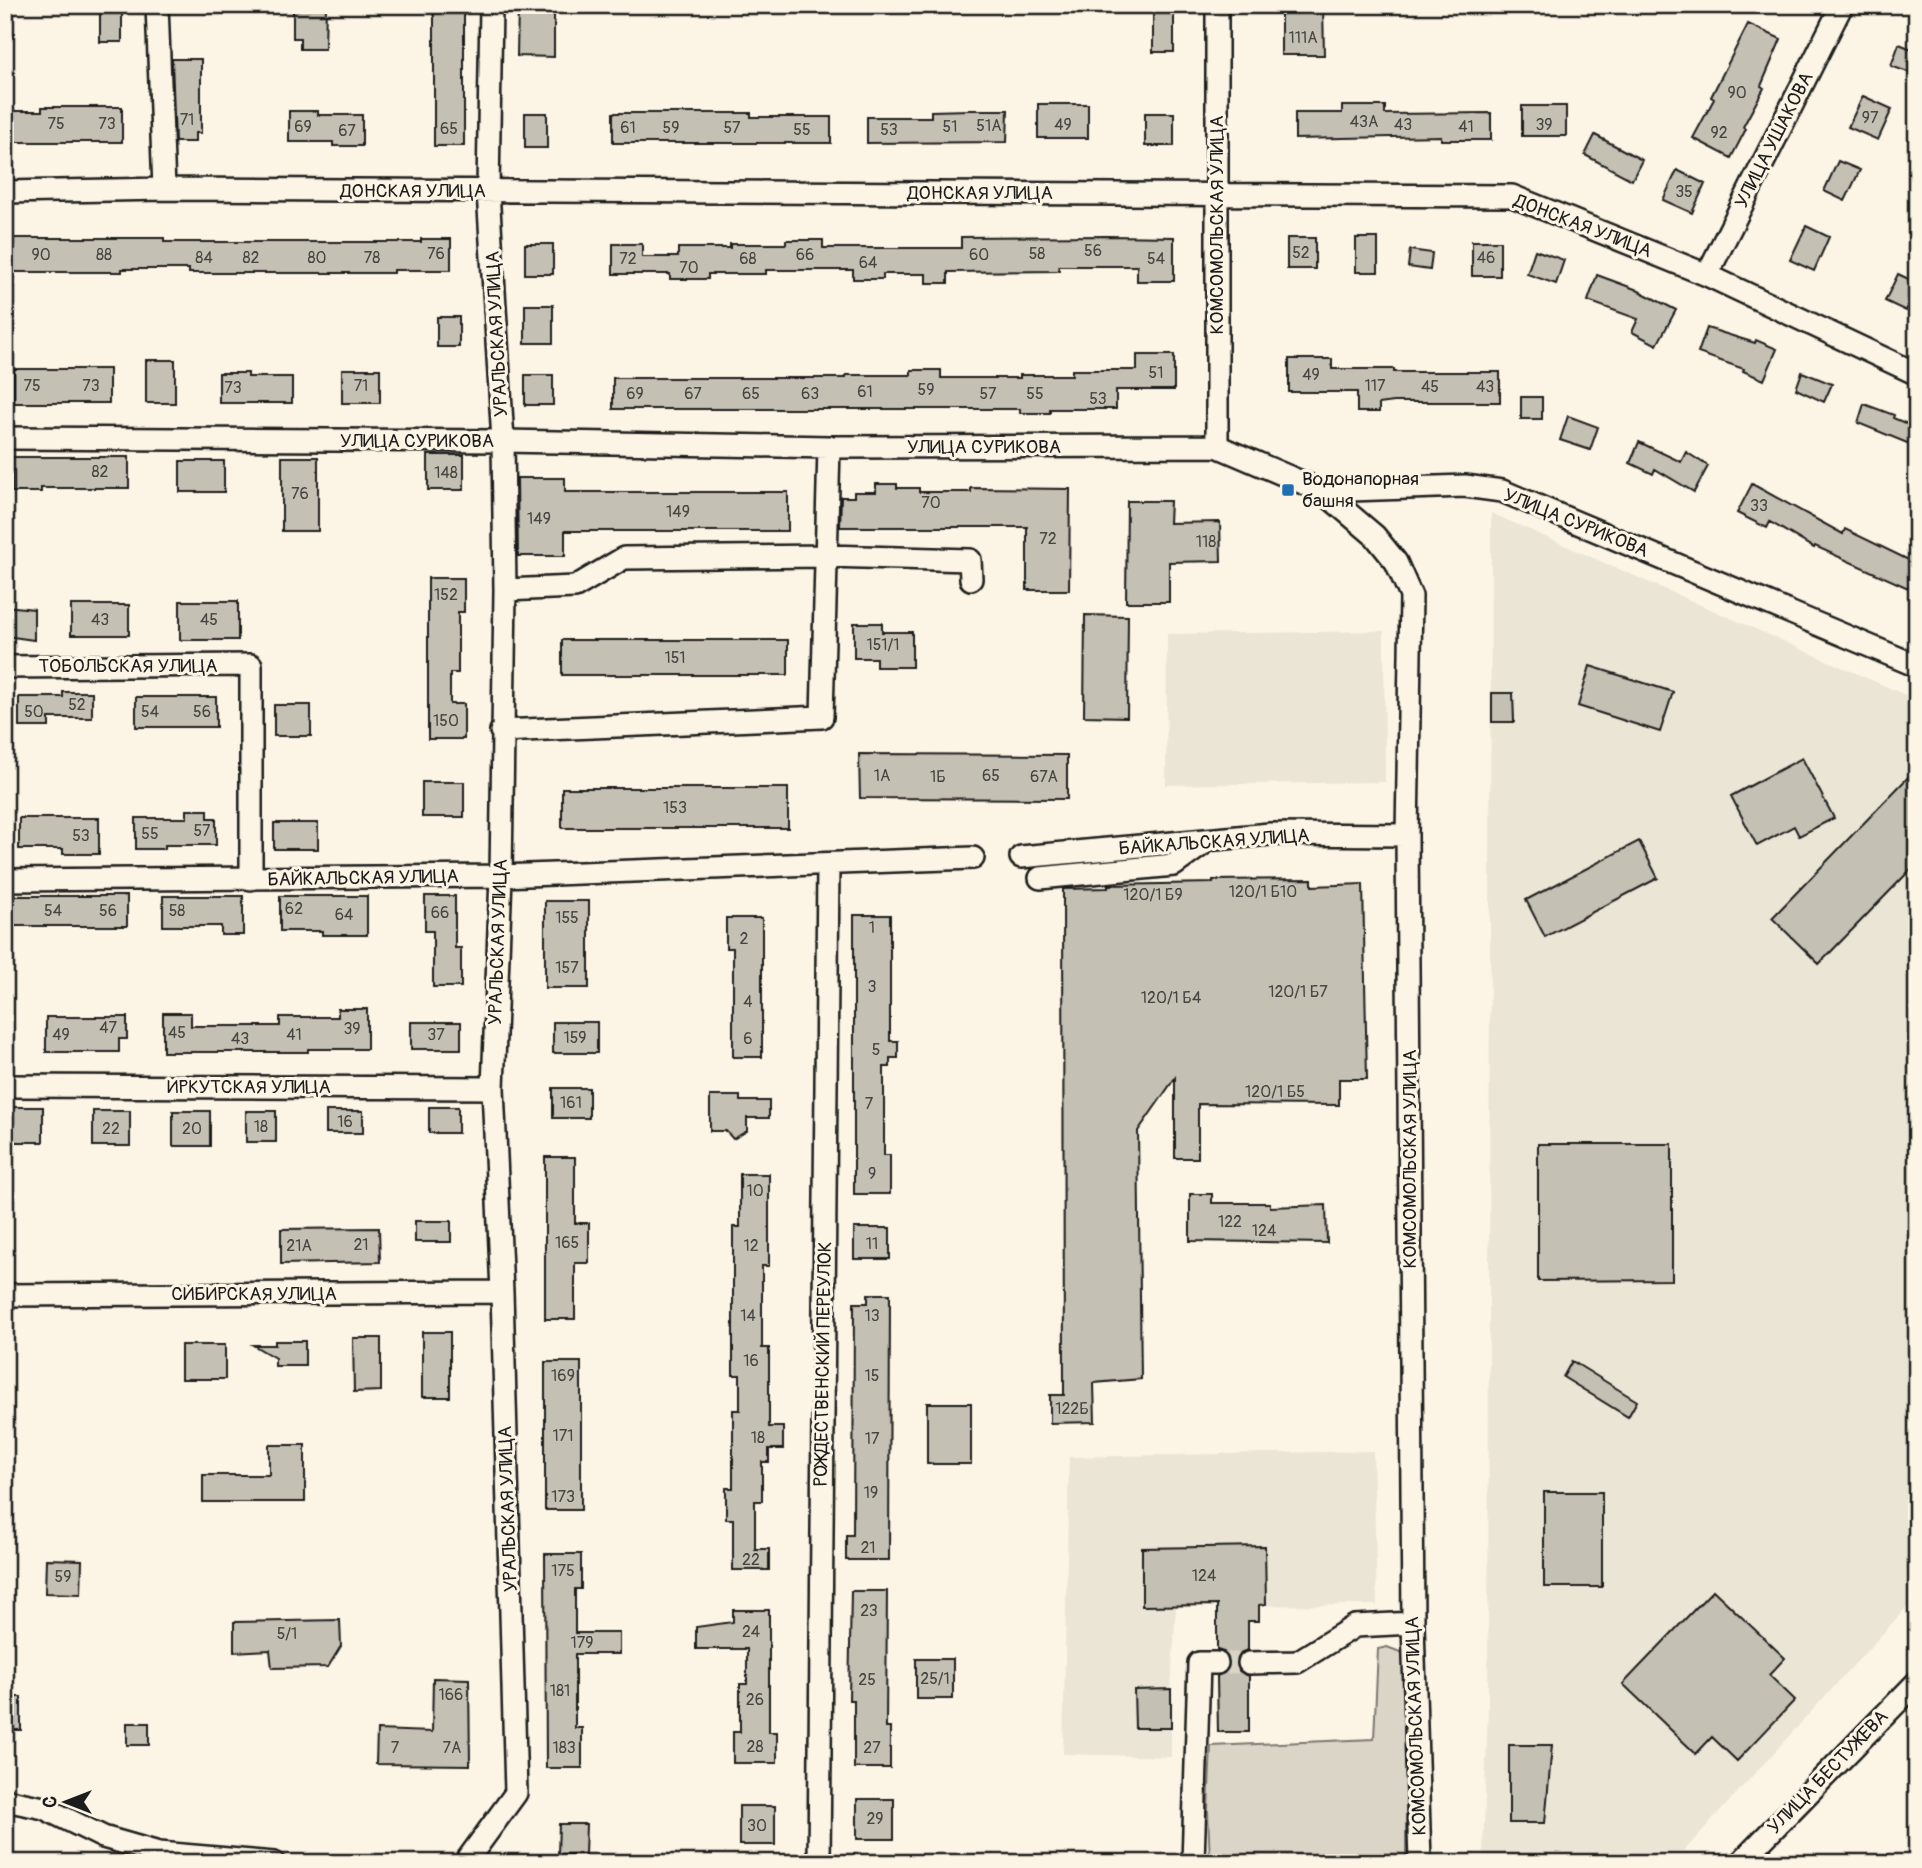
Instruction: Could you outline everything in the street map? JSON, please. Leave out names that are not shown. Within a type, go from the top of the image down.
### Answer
[{"type":"street","points":[[157,5],[164,189]]},
{"type":"street","name":"УРАЛЬСКАЯ УЛИЦА","points":[[465,1863],[516,1793],[502,1292],[493,1087],[501,876],[505,590],[503,441],[488,191],[491,5]]},
{"type":"street","name":"КОМСОМОЛЬСКАЯ УЛИЦА","points":[[1217,5],[1217,446]]},
{"type":"street","name":"УЛИЦА УШАКОВА","points":[[1707,275],[1842,5]]},
{"type":"street","name":"ДОНСКАЯ УЛИЦА","points":[[5,192],[164,189],[1512,196],[1707,275],[1917,374]]},
{"type":"street","name":"УЛИЦА СУРИКОВА","points":[[5,438],[503,441],[829,447],[1217,446],[1322,491],[1465,486],[1502,491],[1915,662]]},
{"type":"street","points":[[501,731],[822,717],[829,447]]},
{"type":"street","name":"КОМСОМОЛЬСКАЯ УЛИЦА","points":[[1322,491],[1375,536],[1396,562],[1411,596],[1407,835],[1413,1623],[1420,1863]]},
{"type":"street","points":[[505,590],[575,587],[624,558],[827,556],[970,560],[971,579]]},
{"type":"street","name":"ТОБОЛЬСКАЯ УЛИЦА","points":[[5,667],[251,665],[251,879]]},
{"type":"street","name":"БАЙКАЛЬСКАЯ УЛИЦА","points":[[1021,857],[1270,834],[1407,835]]},
{"type":"street","points":[[1040,878],[1174,865],[1209,839]]},
{"type":"street","name":"БАЙКАЛЬСКАЯ УЛИЦА","points":[[5,880],[501,876],[973,858]]},
{"type":"street","name":"РОЖДЕСТВЕНСКИЙ ПЕРЕУЛОК","points":[[819,1863],[828,865]]},
{"type":"street","name":"ИРКУТСКАЯ УЛИЦА","points":[[5,1086],[493,1087]]},
{"type":"street","name":"СИБИРСКАЯ УЛИЦА","points":[[5,1295],[502,1292]]},
{"type":"street","points":[[1248,1663],[1297,1662],[1354,1626],[1413,1623]]},
{"type":"street","points":[[1194,1863],[1199,1663],[1217,1663]]},
{"type":"street","name":"УЛИЦА БЕСТУЖЕВА","points":[[1740,1863],[1917,1682]]},
{"type":"street","points":[[5,1800],[44,1808],[103,1837],[159,1853],[274,1863]]},
{"type":"shaded area","points":[[1491,513],[1917,700],[1917,1596],[1683,1852],[1483,1855],[1488,1705]]},
{"type":"shaded area","points":[[1384,631],[1385,782],[1166,785],[1167,634]]},
{"type":"shaded area","points":[[1373,1451],[1377,1605],[1176,1606],[1171,1689],[1171,1757],[1063,1754],[1069,1457]]},
{"type":"shaded area","points":[[1387,1647],[1403,1653],[1406,1665],[1406,1863],[1210,1863],[1208,1811],[1211,1746],[1374,1739],[1378,1649]]},
{"type":"building","points":[[293,5],[326,5],[325,49],[300,49],[300,38],[293,38]]},
{"type":"building","points":[[434,5],[464,5],[464,146],[434,146]]},
{"type":"building","points":[[518,5],[554,5],[554,57],[517,56]]},
{"type":"building","points":[[1153,5],[1174,5],[1174,52],[1153,52]]},
{"type":"building","points":[[1281,5],[1323,5],[1324,55],[1281,55]]},
{"type":"building","points":[[100,12],[122,12],[122,42],[100,42]]},
{"type":"building","points":[[1748,24],[1781,39],[1761,86],[1764,88],[1743,127],[1746,129],[1731,158],[1693,138]]},
{"type":"building","points":[[1899,44],[1917,51],[1917,64],[1913,74],[1891,66]]},
{"type":"building","points":[[172,59],[201,59],[201,133],[195,133],[195,142],[175,142]]},
{"type":"building","points":[[1863,96],[1892,109],[1878,140],[1848,127]]},
{"type":"building","points":[[1038,104],[1088,104],[1088,138],[1038,138]]},
{"type":"building","points":[[1342,106],[1385,106],[1385,114],[1491,113],[1491,140],[1441,140],[1441,136],[1295,139],[1295,113],[1342,113]]},
{"type":"building","points":[[1522,106],[1566,106],[1566,136],[1522,136]]},
{"type":"building","points":[[42,107],[122,107],[122,142],[5,142],[5,111],[42,111]]},
{"type":"building","points":[[1008,110],[1007,142],[867,143],[867,117],[931,117],[931,111]]},
{"type":"building","points":[[289,111],[318,111],[318,115],[362,115],[362,146],[333,146],[333,142],[289,142]]},
{"type":"building","points":[[525,113],[547,113],[547,148],[525,148]]},
{"type":"building","points":[[613,113],[751,113],[751,117],[831,117],[831,143],[613,143]]},
{"type":"building","points":[[1145,113],[1174,113],[1174,146],[1145,146]]},
{"type":"building","points":[[1595,135],[1642,160],[1632,180],[1585,155]]},
{"type":"building","points":[[1838,161],[1860,170],[1845,201],[1824,191]]},
{"type":"building","points":[[1677,170],[1705,184],[1692,213],[1663,200]]},
{"type":"building","points":[[1806,226],[1829,237],[1814,271],[1790,260]]},
{"type":"building","points":[[961,237],[1174,237],[1174,281],[1137,281],[1137,266],[1059,266],[1059,271],[948,272],[948,283],[926,283],[926,274],[883,274],[883,279],[853,279],[853,270],[766,270],[766,274],[708,274],[708,279],[670,279],[670,274],[613,274],[613,244],[642,244],[642,257],[678,257],[678,248],[786,244],[786,240],[823,240],[823,248],[961,248]]},
{"type":"building","points":[[5,238],[164,238],[164,242],[421,242],[421,239],[451,239],[451,270],[394,270],[394,273],[189,273],[189,269],[5,272]]},
{"type":"building","points":[[1287,238],[1315,238],[1315,269],[1287,269]]},
{"type":"building","points":[[1356,238],[1378,238],[1378,272],[1356,272]]},
{"type":"building","points":[[1472,241],[1500,241],[1500,276],[1472,276]]},
{"type":"building","points":[[525,244],[553,244],[553,274],[525,274]]},
{"type":"building","points":[[1410,250],[1432,253],[1430,270],[1408,267]]},
{"type":"building","points":[[1535,250],[1564,260],[1556,284],[1527,274]]},
{"type":"building","points":[[1898,274],[1917,283],[1917,289],[1906,311],[1885,301]]},
{"type":"building","points":[[1597,275],[1635,289],[1676,310],[1657,345],[1632,332],[1638,319],[1588,301]]},
{"type":"building","points":[[525,305],[553,305],[553,343],[525,343]]},
{"type":"building","points":[[437,317],[459,317],[459,347],[437,347]]},
{"type":"building","points":[[1707,328],[1755,343],[1756,340],[1777,349],[1764,380],[1743,371],[1744,369],[1698,353]]},
{"type":"building","points":[[1137,355],[1174,355],[1174,390],[1116,390],[1116,409],[1050,409],[1050,413],[1020,413],[1020,409],[613,409],[613,378],[846,378],[846,375],[911,375],[911,370],[941,370],[941,378],[1020,378],[1020,375],[1072,375],[1072,370],[1137,370]]},
{"type":"building","points":[[1289,359],[1332,359],[1332,369],[1500,372],[1500,402],[1394,402],[1379,404],[1379,412],[1357,412],[1357,392],[1289,392]]},
{"type":"building","points":[[146,360],[175,360],[175,403],[146,403]]},
{"type":"building","points":[[14,369],[109,369],[109,403],[14,403]]},
{"type":"building","points":[[342,369],[380,369],[380,403],[342,403]]},
{"type":"building","points":[[1802,372],[1832,384],[1824,402],[1796,389]]},
{"type":"building","points":[[219,373],[248,373],[248,377],[292,377],[292,403],[219,403]]},
{"type":"building","points":[[525,375],[553,375],[553,405],[525,405]]},
{"type":"building","points":[[1521,397],[1542,397],[1542,419],[1521,419]]},
{"type":"building","points":[[1864,404],[1894,415],[1893,418],[1917,428],[1917,447],[1858,423]]},
{"type":"building","points":[[1568,416],[1598,427],[1590,450],[1560,440]]},
{"type":"building","points":[[1639,442],[1681,462],[1686,452],[1708,466],[1694,492],[1655,469],[1653,474],[1630,463]]},
{"type":"building","points":[[428,455],[464,455],[464,490],[428,490]]},
{"type":"building","points":[[12,457],[129,457],[129,488],[41,488],[41,492],[12,492]]},
{"type":"building","points":[[282,457],[318,457],[318,531],[282,531]]},
{"type":"building","points":[[180,461],[224,461],[224,492],[180,492]]},
{"type":"building","points":[[517,478],[565,478],[565,492],[788,492],[788,531],[565,531],[565,556],[518,556]]},
{"type":"building","points":[[876,484],[919,488],[919,492],[971,492],[971,488],[1070,489],[1069,590],[1027,590],[1027,527],[840,527],[841,497],[854,497],[854,492],[876,492]]},
{"type":"building","points":[[1752,484],[1843,534],[1845,529],[1917,564],[1917,592],[1815,546],[1814,548],[1770,522],[1767,528],[1737,513]]},
{"type":"building","points":[[1127,501],[1170,501],[1169,523],[1220,522],[1221,561],[1169,562],[1169,602],[1126,602]]},
{"type":"building","points":[[428,578],[464,578],[464,612],[458,612],[458,673],[450,673],[450,704],[464,704],[464,739],[428,739]]},
{"type":"building","points":[[180,601],[238,601],[238,640],[180,640]]},
{"type":"building","points":[[71,605],[129,605],[129,635],[71,635]]},
{"type":"building","points":[[5,606],[34,609],[34,640],[5,636]]},
{"type":"building","points":[[1085,615],[1128,616],[1127,717],[1084,716]]},
{"type":"building","points":[[854,623],[882,623],[882,632],[912,632],[912,667],[876,667],[876,658],[854,658]]},
{"type":"building","points":[[562,640],[788,640],[788,675],[562,675]]},
{"type":"building","points":[[1590,666],[1673,692],[1660,732],[1578,706]]},
{"type":"building","points":[[63,692],[92,692],[92,718],[49,718],[49,727],[19,727],[19,697],[63,697]]},
{"type":"building","points":[[1492,693],[1513,693],[1514,722],[1492,722]]},
{"type":"building","points":[[136,697],[216,697],[216,727],[136,727]]},
{"type":"building","points":[[274,705],[311,705],[311,736],[274,736]]},
{"type":"building","points":[[859,754],[1067,755],[1067,799],[860,798]]},
{"type":"building","points":[[1802,758],[1834,818],[1799,836],[1794,826],[1757,846],[1731,796]]},
{"type":"building","points":[[1917,768],[1917,863],[1819,964],[1772,918]]},
{"type":"building","points":[[422,782],[464,782],[464,817],[422,817]]},
{"type":"building","points":[[562,788],[788,788],[788,828],[562,828]]},
{"type":"building","points":[[187,810],[208,810],[208,818],[216,818],[216,845],[165,845],[165,849],[136,849],[136,818],[187,818]]},
{"type":"building","points":[[19,818],[99,818],[99,854],[63,854],[63,849],[19,849]]},
{"type":"building","points":[[274,823],[318,823],[318,849],[274,849]]},
{"type":"building","points":[[1639,841],[1658,878],[1545,937],[1526,900]]},
{"type":"building","points":[[1312,879],[1312,886],[1363,884],[1367,1079],[1339,1079],[1339,1105],[1198,1104],[1198,1158],[1175,1158],[1175,1078],[1138,1131],[1141,1379],[1094,1383],[1095,1422],[1050,1423],[1050,1395],[1064,1395],[1063,889],[1108,888],[1108,885],[1213,883],[1213,880]]},
{"type":"building","points":[[5,896],[127,896],[127,926],[5,926]]},
{"type":"building","points":[[163,896],[243,896],[243,935],[221,935],[221,926],[163,926]]},
{"type":"building","points":[[280,896],[367,896],[367,935],[280,931]]},
{"type":"building","points":[[425,896],[455,896],[455,948],[461,948],[461,987],[433,987],[433,931],[425,931]]},
{"type":"building","points":[[545,901],[589,901],[589,988],[545,988]]},
{"type":"building","points":[[854,915],[890,915],[890,1041],[898,1041],[898,1058],[890,1058],[890,1067],[884,1067],[884,1155],[890,1155],[890,1194],[854,1194]]},
{"type":"building","points":[[726,918],[762,918],[762,1057],[733,1057],[733,948],[726,948]]},
{"type":"building","points":[[338,1009],[367,1009],[367,1049],[308,1049],[308,1052],[163,1052],[163,1013],[191,1013],[191,1026],[280,1026],[280,1017],[338,1017]]},
{"type":"building","points":[[46,1017],[127,1017],[127,1039],[119,1039],[119,1052],[46,1052]]},
{"type":"building","points":[[411,1022],[461,1022],[461,1049],[411,1049]]},
{"type":"building","points":[[553,1022],[597,1022],[597,1053],[553,1053]]},
{"type":"building","points":[[553,1088],[589,1088],[589,1118],[553,1118]]},
{"type":"building","points":[[710,1096],[740,1096],[740,1101],[769,1101],[769,1118],[747,1118],[747,1131],[733,1139],[726,1131],[710,1131]]},
{"type":"building","points":[[6,1107],[43,1107],[43,1142],[6,1142]]},
{"type":"building","points":[[429,1107],[458,1107],[458,1133],[429,1133]]},
{"type":"building","points":[[93,1111],[130,1111],[130,1146],[93,1146]]},
{"type":"building","points":[[173,1111],[210,1111],[210,1146],[173,1146]]},
{"type":"building","points":[[246,1111],[276,1111],[276,1142],[246,1142]]},
{"type":"building","points":[[326,1111],[363,1111],[363,1133],[326,1133]]},
{"type":"building","points":[[1538,1144],[1672,1144],[1672,1280],[1538,1281]]},
{"type":"building","points":[[545,1157],[575,1157],[575,1223],[589,1223],[589,1263],[575,1263],[575,1319],[545,1319]]},
{"type":"building","points":[[740,1174],[769,1174],[769,1266],[762,1266],[762,1348],[769,1348],[769,1427],[783,1427],[783,1449],[769,1449],[769,1462],[762,1462],[762,1501],[755,1501],[755,1549],[769,1549],[769,1570],[733,1570],[733,1519],[726,1519],[726,1488],[733,1488],[733,1410],[740,1410],[740,1375],[733,1375],[733,1227],[740,1227]]},
{"type":"building","points":[[1190,1194],[1212,1194],[1212,1203],[1270,1203],[1270,1207],[1326,1205],[1327,1243],[1190,1241]]},
{"type":"building","points":[[415,1221],[451,1221],[451,1242],[415,1242]]},
{"type":"building","points":[[379,1228],[380,1262],[281,1264],[281,1229]]},
{"type":"building","points":[[854,1228],[890,1228],[890,1259],[854,1259]]},
{"type":"building","points":[[868,1294],[890,1294],[889,1560],[846,1560],[846,1535],[853,1535],[854,1303],[868,1303]]},
{"type":"building","points":[[422,1332],[450,1332],[450,1397],[422,1397]]},
{"type":"building","points":[[353,1338],[381,1338],[381,1391],[354,1392]]},
{"type":"building","points":[[275,1341],[305,1341],[305,1366],[275,1366],[275,1358],[253,1345],[275,1345]]},
{"type":"building","points":[[181,1345],[225,1345],[225,1379],[181,1379]]},
{"type":"building","points":[[1572,1361],[1637,1401],[1628,1417],[1563,1377]]},
{"type":"building","points":[[545,1362],[581,1362],[581,1510],[545,1510]]},
{"type":"building","points":[[927,1403],[971,1403],[971,1464],[927,1464]]},
{"type":"building","points":[[269,1445],[305,1445],[305,1502],[203,1502],[203,1475],[269,1475]]},
{"type":"building","points":[[1544,1492],[1602,1492],[1602,1587],[1544,1587]]},
{"type":"building","points":[[1265,1546],[1266,1604],[1259,1605],[1259,1621],[1248,1621],[1248,1650],[1242,1652],[1236,1663],[1238,1670],[1249,1676],[1249,1732],[1218,1732],[1217,1676],[1228,1670],[1230,1662],[1224,1652],[1217,1650],[1217,1605],[1142,1606],[1142,1548]]},
{"type":"building","points":[[545,1554],[581,1554],[581,1589],[575,1589],[575,1633],[619,1633],[619,1654],[575,1654],[575,1728],[582,1728],[582,1768],[546,1768]]},
{"type":"building","points":[[46,1559],[82,1560],[81,1594],[45,1593]]},
{"type":"building","points":[[1713,1590],[1785,1658],[1769,1675],[1795,1700],[1737,1761],[1712,1737],[1696,1754],[1623,1684]]},
{"type":"building","points":[[851,1591],[887,1591],[886,1728],[890,1728],[890,1768],[854,1768],[854,1700],[849,1700]]},
{"type":"building","points":[[733,1610],[769,1610],[769,1732],[777,1732],[777,1763],[733,1763],[733,1732],[740,1732],[740,1684],[747,1684],[747,1649],[696,1649],[696,1627],[733,1622]]},
{"type":"building","points":[[340,1620],[341,1646],[328,1667],[272,1668],[270,1650],[234,1652],[234,1622]]},
{"type":"building","points":[[916,1659],[953,1659],[953,1699],[916,1699]]},
{"type":"building","points":[[433,1678],[469,1679],[470,1765],[376,1764],[377,1730],[432,1732]]},
{"type":"building","points":[[1171,1689],[1171,1728],[1135,1728],[1134,1690]]},
{"type":"building","points":[[5,1697],[21,1697],[21,1730],[5,1730]]},
{"type":"building","points":[[127,1723],[149,1723],[149,1745],[127,1745]]},
{"type":"building","points":[[1509,1745],[1552,1745],[1545,1823],[1509,1823]]},
{"type":"building","points":[[857,1799],[894,1799],[894,1839],[857,1839]]},
{"type":"building","points":[[739,1806],[775,1806],[775,1845],[739,1845]]},
{"type":"building","points":[[559,1824],[586,1824],[585,1854],[558,1854]]},
{"type":"tunnel","points":[[1217,1663],[1249,1663]]},
{"type":"place","name":"Водонапорная башня","points":[[1288,490]]}]
